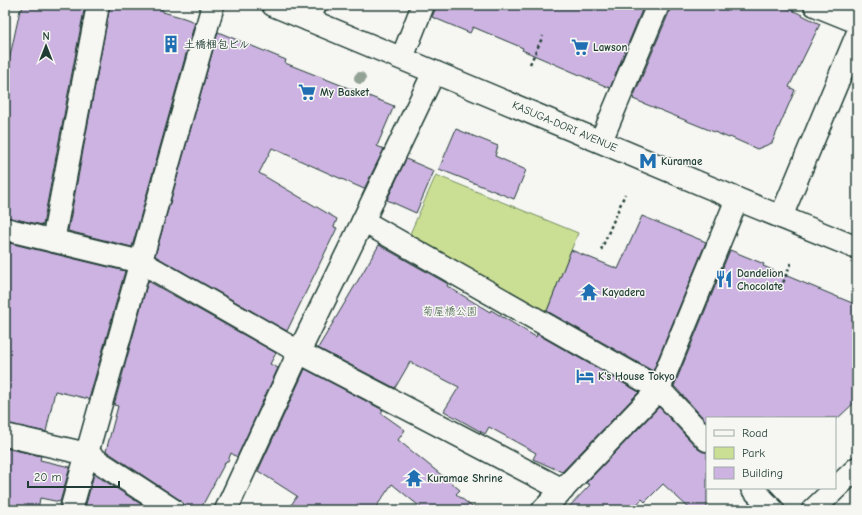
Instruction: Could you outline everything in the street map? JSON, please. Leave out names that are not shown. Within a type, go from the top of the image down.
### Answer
[{"type":"main road","points":[[53,241],[98,5]]},
{"type":"main road","points":[[71,510],[213,5]]},
{"type":"main road","name":"KASUGA-DORI AVENUE","points":[[273,5],[312,12],[402,58],[434,72],[857,248]]},
{"type":"main road","points":[[402,58],[423,5]]},
{"type":"main road","points":[[601,141],[658,5]]},
{"type":"main road","points":[[815,5],[857,22]]},
{"type":"main road","points":[[781,217],[857,35]]},
{"type":"main road","points":[[226,510],[299,352],[434,72]]},
{"type":"main road","points":[[543,510],[659,389],[737,199]]},
{"type":"main road","points":[[363,221],[659,389],[706,439]]},
{"type":"main road","points":[[5,229],[141,262],[299,352],[563,490]]},
{"type":"main road","points":[[5,435],[87,454],[172,510]]},
{"type":"main road","points":[[836,489],[857,468]]},
{"type":"main road","points":[[753,489],[773,510]]},
{"type":"main road","points":[[814,510],[836,489]]},
{"type":"path","points":[[530,64],[543,36]]},
{"type":"path","points":[[602,250],[625,194]]},
{"type":"path","points":[[781,288],[791,263]]},
{"type":"green space","points":[[436,175],[578,233],[546,313],[409,236]]},
{"type":"building","points":[[23,5],[85,5],[43,225],[5,217],[5,79],[20,10],[22,10]]},
{"type":"building","points":[[110,5],[148,5],[163,10],[163,12],[195,22],[132,247],[68,231]]},
{"type":"building","points":[[435,5],[644,5],[610,88],[473,27],[470,33],[432,17],[435,10]]},
{"type":"building","points":[[670,5],[782,5],[820,24],[789,87],[795,90],[772,143],[757,149],[633,99],[670,10]]},
{"type":"building","points":[[218,32],[286,60],[285,63],[394,106],[377,146],[384,149],[364,189],[272,148],[259,173],[337,219],[334,227],[337,228],[287,331],[155,256]]},
{"type":"building","points":[[456,129],[498,146],[495,156],[526,170],[514,199],[439,169]]},
{"type":"building","points":[[406,159],[434,171],[416,213],[387,200]]},
{"type":"building","points":[[642,216],[706,242],[653,371],[547,311],[571,250],[618,269]]},
{"type":"building","points":[[5,242],[125,271],[89,399],[55,391],[46,432],[5,423]]},
{"type":"building","points":[[379,245],[448,284],[447,286],[490,312],[491,310],[536,337],[537,334],[639,392],[562,472],[533,459],[536,453],[489,427],[485,434],[444,411],[459,387],[410,362],[395,388],[318,348]]},
{"type":"building","points":[[730,250],[764,264],[763,266],[857,305],[857,400],[838,418],[706,417],[706,421],[674,386]]},
{"type":"building","points":[[148,281],[276,353],[270,364],[278,368],[237,457],[231,453],[200,510],[185,510],[184,504],[180,500],[106,451],[118,406],[114,405]]},
{"type":"building","points":[[305,369],[383,410],[381,413],[405,430],[398,440],[460,490],[456,494],[476,510],[424,510],[392,484],[374,510],[288,510],[297,496],[258,471]]},
{"type":"building","points":[[659,407],[698,449],[706,452],[707,510],[691,510],[663,484],[645,502],[642,499],[632,510],[566,510],[590,485],[586,483]]},
{"type":"building","points":[[5,448],[41,456],[40,460],[70,467],[60,502],[40,498],[38,510],[18,510],[5,507]]},
{"type":"building","points":[[94,474],[150,510],[96,510],[85,508]]},
{"type":"place","name":"土橋梱包ビル","points":[[171,44]]},
{"type":"place","name":"Lawson","points":[[580,47]]},
{"type":"place","name":"My Basket","points":[[307,92]]},
{"type":"place","name":"Kuramae","points":[[648,161]]},
{"type":"place","name":"Dandelion Chocolate","points":[[724,279]]},
{"type":"place","name":"Kayadera","points":[[589,292]]},
{"type":"place","name":"K's House Tokyo","points":[[585,376]]},
{"type":"place","name":"Kuramae Shrine","points":[[414,478]]},
{"type":"park label","name":"菊屋橋公園","points":[[450,311]]}]
